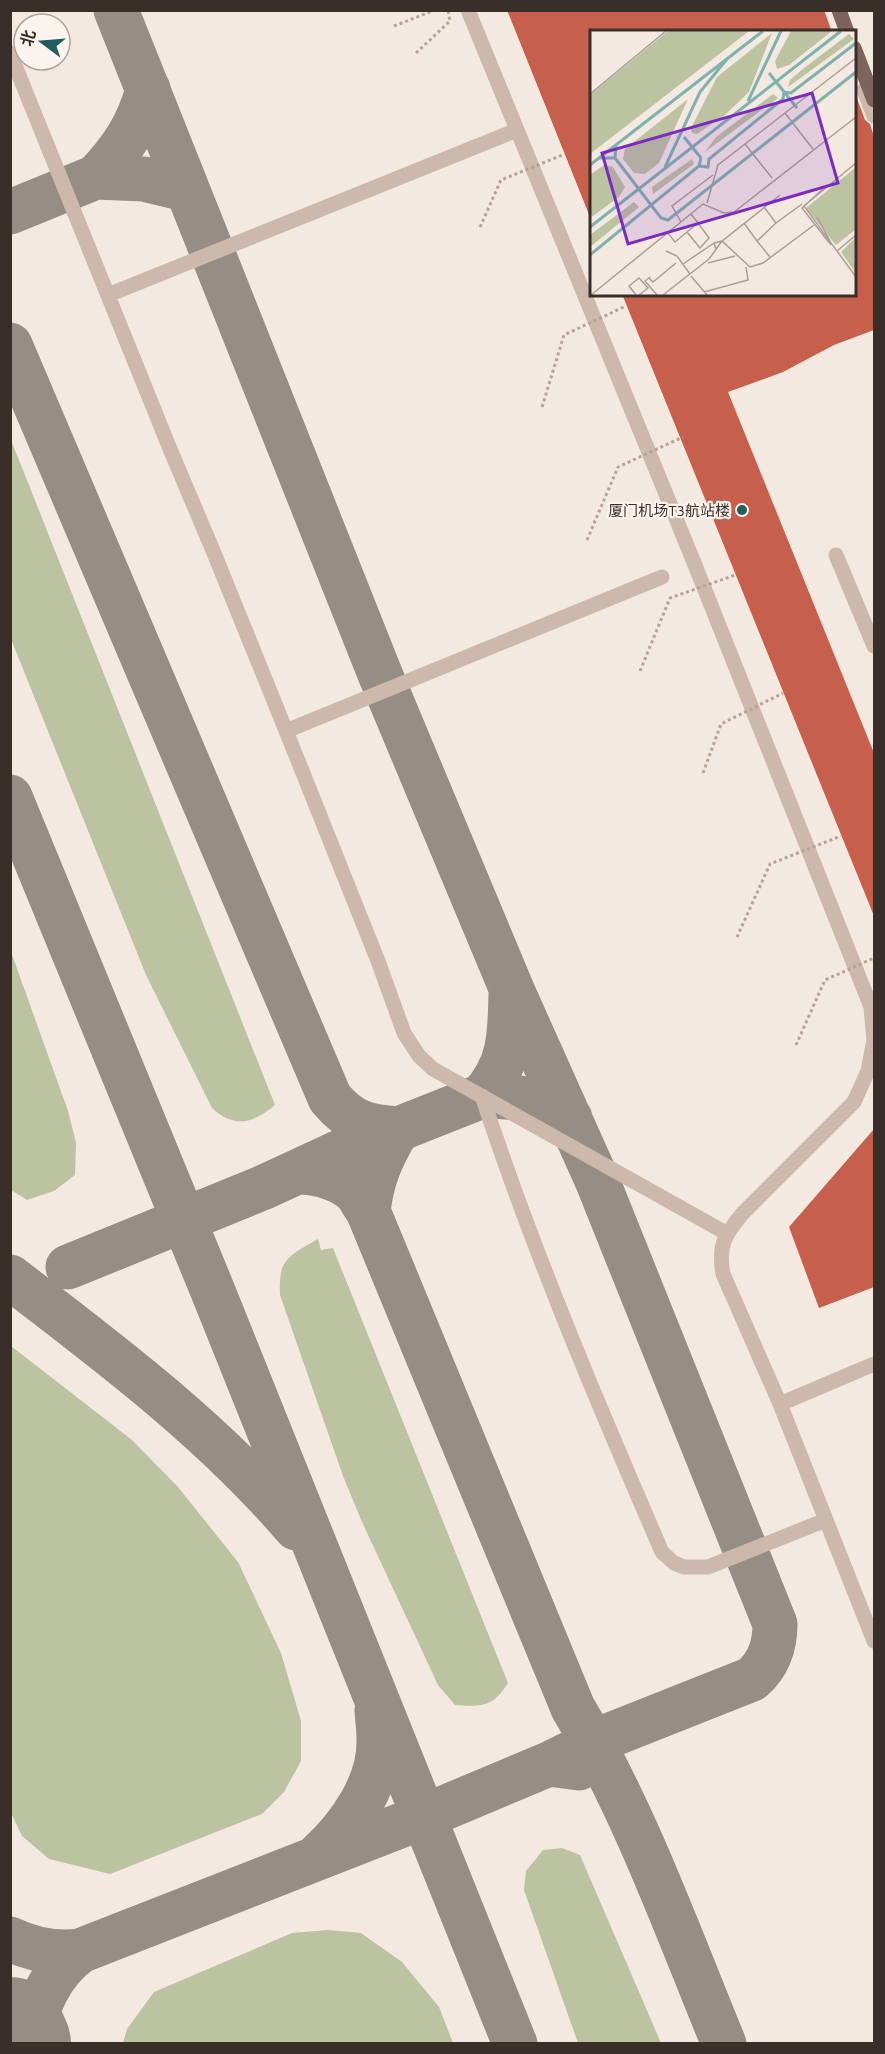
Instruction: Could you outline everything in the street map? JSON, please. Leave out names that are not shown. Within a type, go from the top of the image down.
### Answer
[{"type":"main road","points":[[839,10],[846,30]]},
{"type":"main road","points":[[855,51],[874,100]]},
{"type":"lane","points":[[468,10],[700,576],[872,1007],[874,1040],[868,1071],[854,1102],[742,1214],[726,1233],[720,1256],[723,1274],[780,1404],[874,1641]]},
{"type":"lane","points":[[832,10],[839,30]]},
{"type":"lane","points":[[10,53],[286,731],[378,961],[404,1033],[419,1056],[434,1069],[726,1233]]},
{"type":"lane","points":[[855,67],[874,116]]},
{"type":"lane","points":[[108,295],[517,130]]},
{"type":"lane","points":[[836,555],[874,646]]},
{"type":"lane","points":[[286,731],[662,577]]},
{"type":"lane","points":[[482,1096],[515,1194],[546,1273],[662,1552],[674,1563],[684,1567],[708,1567],[826,1520]]},
{"type":"lane","points":[[780,1404],[874,1364]]},
{"type":"path","points":[[394,26],[435,10]]},
{"type":"path","points":[[416,53],[450,21],[448,10]]},
{"type":"path","points":[[480,227],[501,180],[565,154]]},
{"type":"path","points":[[542,407],[564,335],[626,306]]},
{"type":"path","points":[[587,540],[618,467],[683,437]]},
{"type":"path","points":[[640,671],[670,598],[735,575]]},
{"type":"path","points":[[704,773],[721,724],[783,693]]},
{"type":"path","points":[[737,937],[770,864],[841,836]]},
{"type":"path","points":[[796,1045],[825,980],[874,958]]},
{"type":"green space","points":[[11,440],[275,1105],[252,1119],[236,1121],[228,1119],[212,1108],[146,975],[11,639]]},
{"type":"green space","points":[[10,949],[68,1111],[76,1143],[75,1175],[54,1191],[27,1200],[11,1190]]},
{"type":"green space","points":[[318,1239],[321,1250],[333,1248],[508,1683],[497,1697],[486,1704],[455,1705],[438,1685],[343,1476],[280,1295],[281,1273],[287,1260]]},
{"type":"green space","points":[[11,1346],[132,1440],[178,1487],[238,1562],[281,1653],[301,1721],[301,1761],[284,1792],[262,1814],[110,1874],[49,1859],[22,1836],[11,1813]]},
{"type":"green space","points":[[562,1848],[580,1855],[661,2043],[578,2043],[524,1890],[526,1871],[543,1850]]},
{"type":"green space","points":[[328,1930],[361,1933],[402,1962],[439,2007],[453,2043],[123,2043],[127,2029],[154,1992],[292,1933]]},
{"type":"building","points":[[507,10],[824,10],[831,30],[590,30],[590,217]]},
{"type":"building","name":"厦门机场T3航站楼","points":[[855,93],[874,137],[874,330],[834,345],[783,372],[728,392],[874,753],[874,916],[623,296],[855,296]]},
{"type":"building","points":[[874,1129],[874,1287],[819,1308],[789,1227]]},
{"type":"taxiway","points":[[116,10],[380,674],[512,990],[597,1180],[775,1624],[770,1654],[763,1667],[752,1679],[593,1742],[549,1764]]},
{"type":"taxiway","points":[[148,89],[128,137],[96,177],[144,179],[186,189]]},
{"type":"taxiway","points":[[10,212],[96,177]]},
{"type":"taxiway","points":[[10,345],[330,1098],[345,1113],[360,1122],[377,1127],[398,1129],[378,1168],[368,1211]]},
{"type":"taxiway","points":[[10,797],[212,1289],[515,2044]]},
{"type":"taxiway","points":[[511,993],[509,1035],[504,1060],[492,1084],[482,1096],[528,1099],[549,1106],[570,1118]]},
{"type":"taxiway","points":[[68,1267],[262,1188],[338,1153],[482,1096]]},
{"type":"taxiway","points":[[298,1172],[313,1173],[338,1180],[357,1194],[368,1211],[573,1708],[596,1748],[636,1831],[724,2044]]},
{"type":"taxiway","points":[[10,1277],[160,1395],[231,1459],[296,1528]]},
{"type":"taxiway","points":[[319,1855],[342,1831],[369,1788],[378,1756],[377,1711]]},
{"type":"taxiway","points":[[80,1951],[425,1816],[549,1764],[579,1768]]},
{"type":"taxiway","points":[[10,1939],[45,1950],[80,1951],[60,1970],[46,1992],[36,2017],[31,2044]]},
{"type":"runway","points":[[10,2033],[15,2044]]},
{"type":"place","name":"厦门机场T3航站楼","points":[[742,510]]}]
